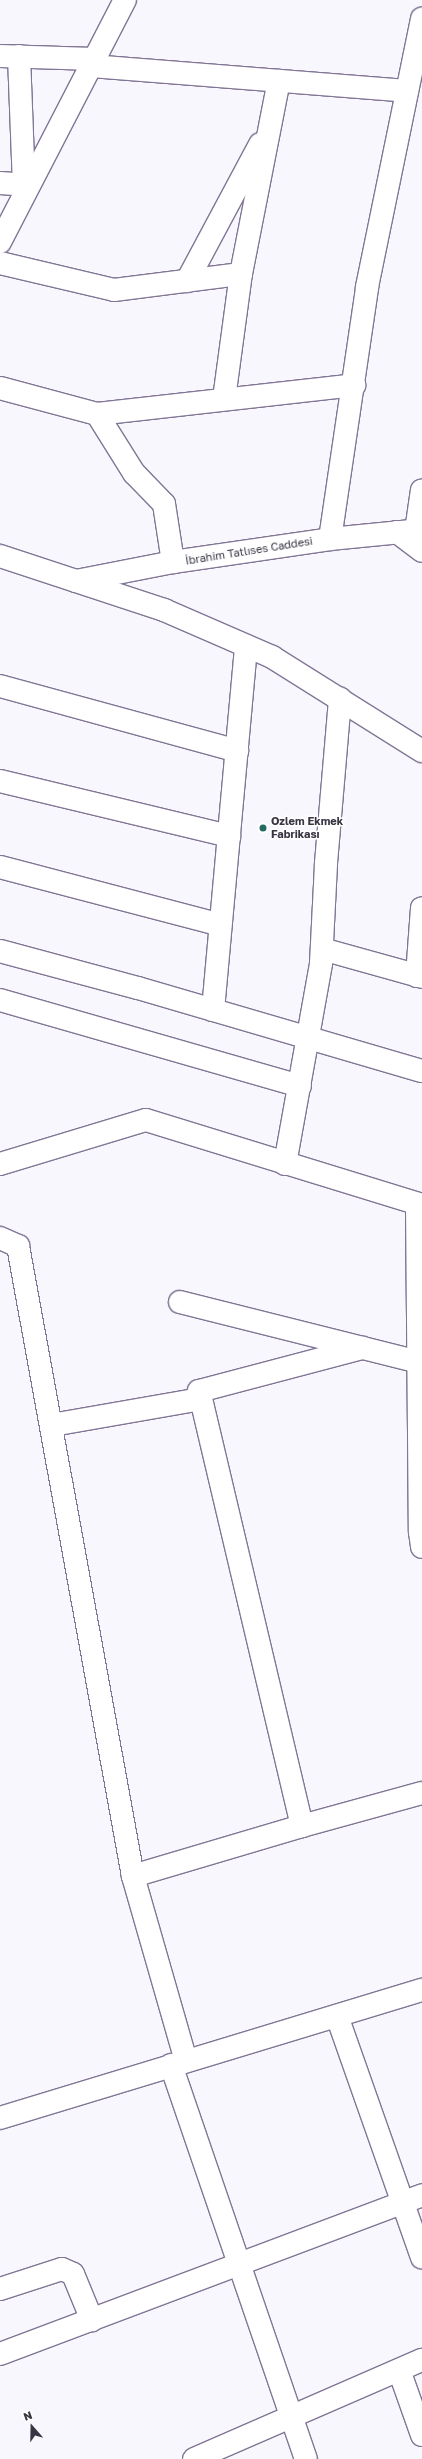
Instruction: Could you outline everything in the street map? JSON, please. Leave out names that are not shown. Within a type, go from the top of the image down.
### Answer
[{"type":"street","points":[[0,242],[27,186],[125,0]]},
{"type":"street","points":[[330,539],[368,287],[422,19]]},
{"type":"street","points":[[27,186],[10,56],[279,81],[407,91]]},
{"type":"street","points":[[224,399],[241,274],[279,81]]},
{"type":"street","points":[[187,281],[271,123]]},
{"type":"street","points":[[0,183],[27,186]]},
{"type":"street","points":[[0,263],[114,290],[241,274]]},
{"type":"street","points":[[0,388],[97,414],[354,385]]},
{"type":"street","points":[[97,414],[134,473],[164,504],[173,562]]},
{"type":"street","points":[[422,490],[412,531],[422,551]]},
{"type":"street","name":"İbrahim Tatlıses Caddesi","points":[[76,581],[173,562],[330,539],[412,531]]},
{"type":"street","points":[[0,556],[164,610],[272,657],[422,751]]},
{"type":"street","points":[[213,1010],[246,646]]},
{"type":"street","points":[[0,686],[237,751]]},
{"type":"street","points":[[285,1164],[309,1039],[322,949],[326,863],[340,699]]},
{"type":"street","points":[[0,781],[229,836]]},
{"type":"street","points":[[0,867],[221,925]]},
{"type":"street","points":[[322,949],[420,976],[422,908]]},
{"type":"street","points":[[0,950],[422,1071]]},
{"type":"street","points":[[0,1000],[300,1086]]},
{"type":"street","points":[[0,1164],[146,1120],[420,1205],[418,1362],[422,1547]]},
{"type":"street","points":[[0,1238],[18,1246],[52,1425],[133,1876],[179,2063],[240,2266],[306,2459]]},
{"type":"street","points":[[180,1302],[418,1362]]},
{"type":"street","points":[[302,1826],[199,1391],[362,1348]]},
{"type":"street","points":[[52,1425],[201,1399]]},
{"type":"street","points":[[133,1876],[302,1826],[422,1793]]},
{"type":"street","points":[[0,2118],[422,1990]]},
{"type":"street","points":[[337,2016],[422,2257]]},
{"type":"street","points":[[0,2354],[240,2266],[422,2195]]},
{"type":"street","points":[[0,2289],[62,2269],[73,2274],[92,2320]]},
{"type":"street","points":[[194,2459],[422,2360]]},
{"type":"street","points":[[399,2370],[422,2435]]},
{"type":"place","name":"Ozlem Ekmek Fabrikası","points":[[263,828]]}]
